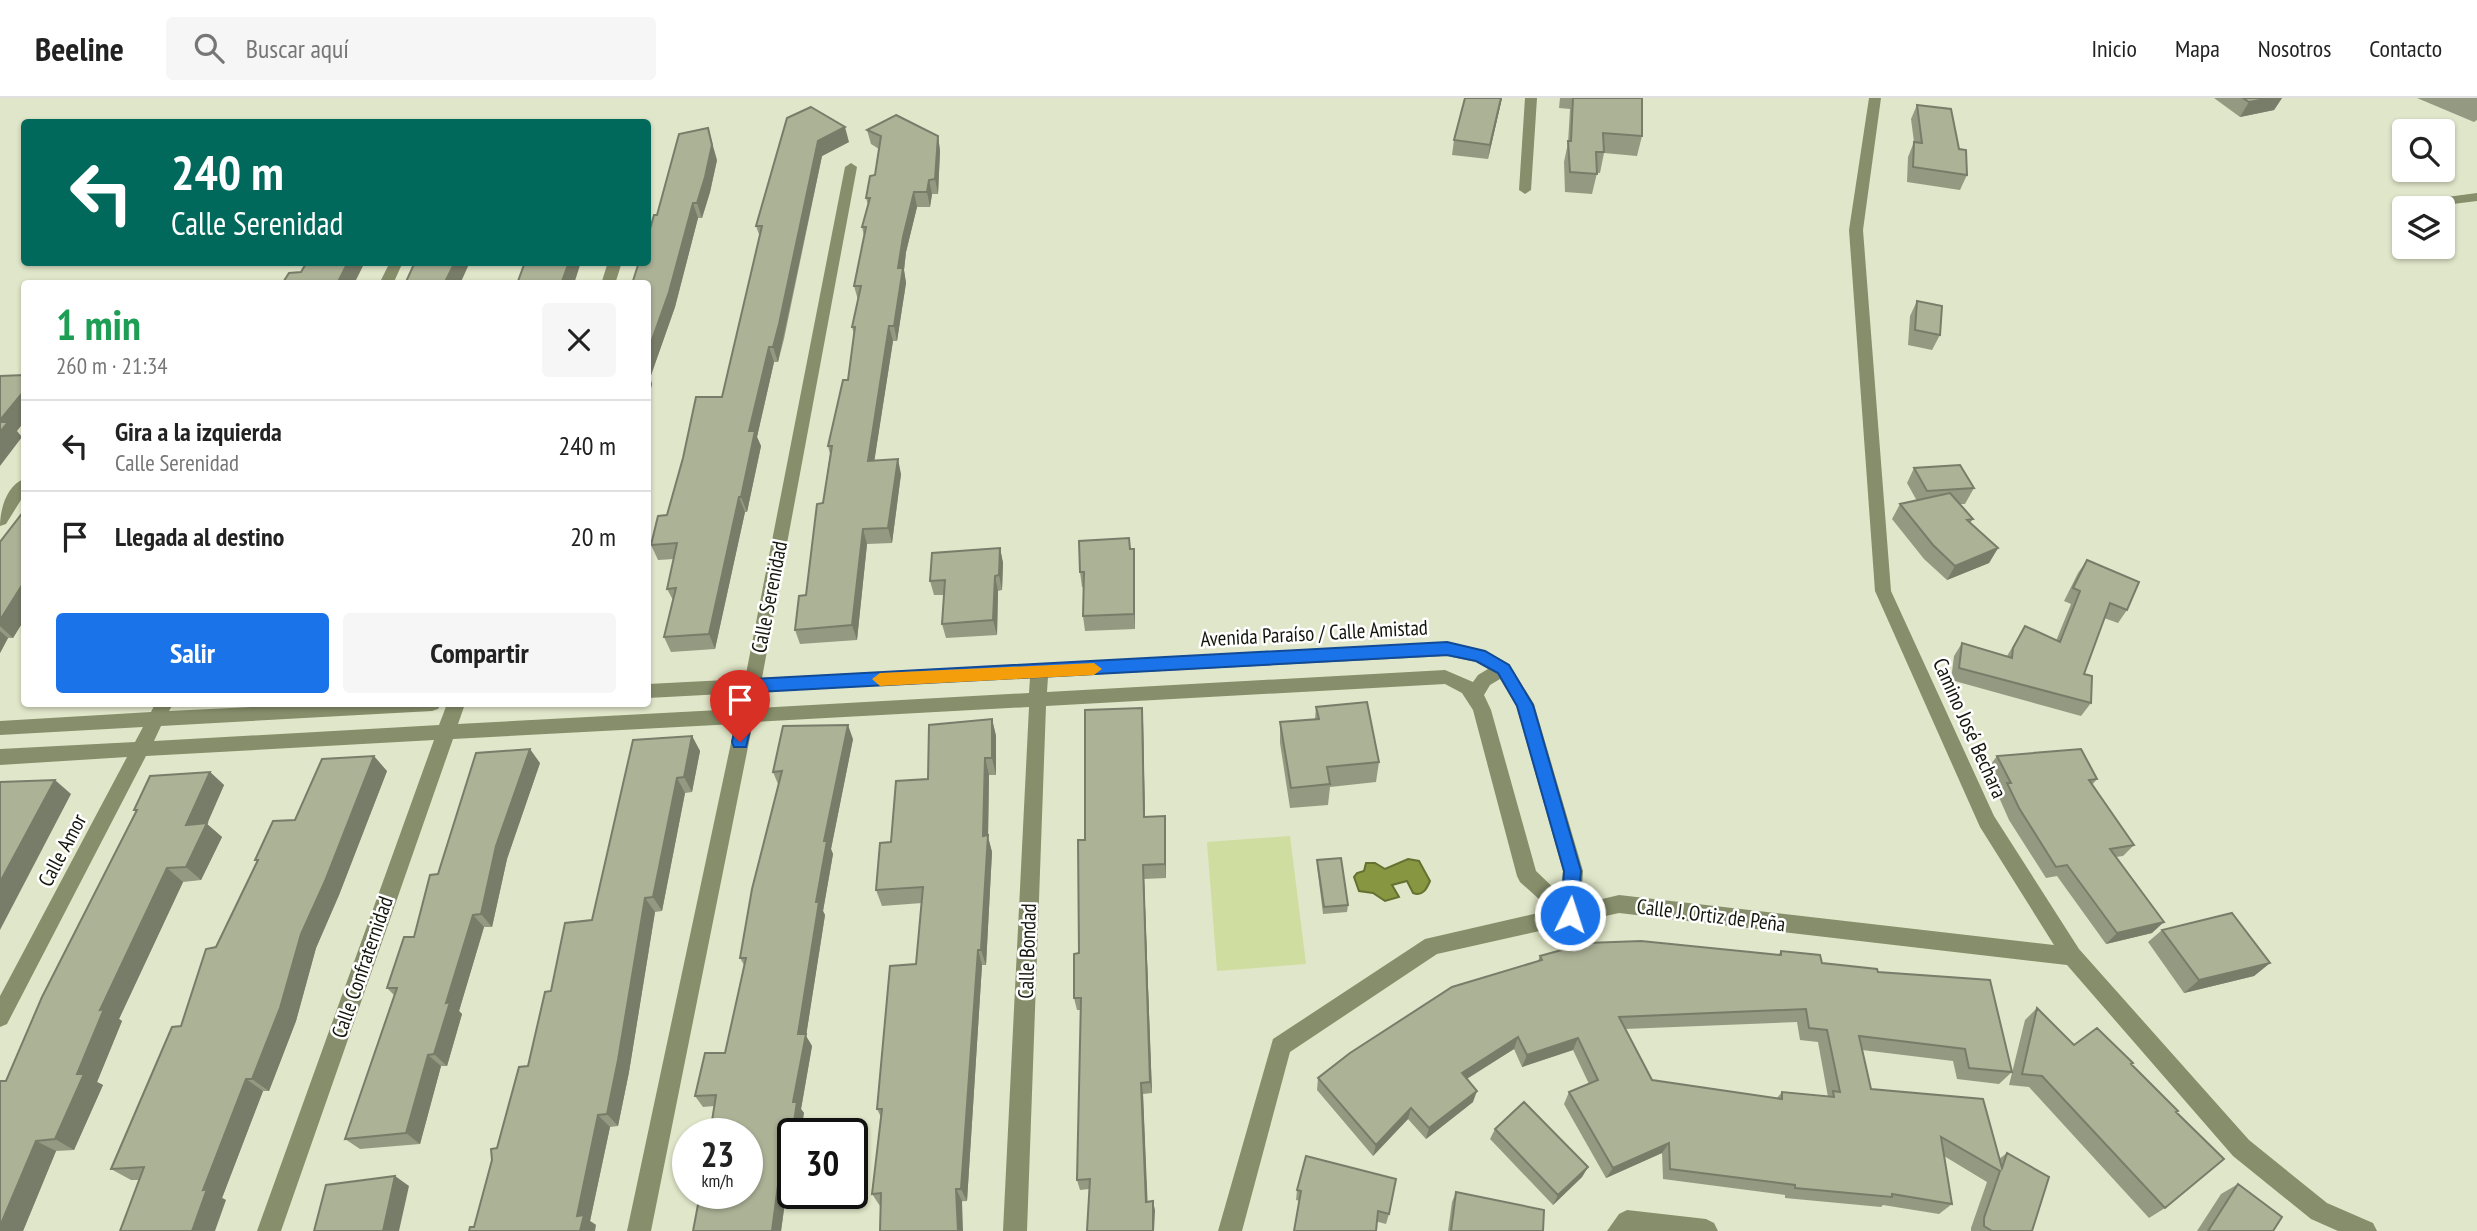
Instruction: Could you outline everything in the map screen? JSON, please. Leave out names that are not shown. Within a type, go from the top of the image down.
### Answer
[{"type":"street","points":[[1525,190],[1531,98]]},
{"type":"street","name":"Camino José Bechara","points":[[1875,98],[1856,230],[1883,591],[1987,821],[2072,956],[2241,1148],[2319,1211],[2365,1231]]},
{"type":"street","name":"Calle Serenidad","points":[[639,1231],[752,686],[851,167]]},
{"type":"street","points":[[2455,200],[2477,197]]},
{"type":"street","points":[[0,520],[21,488]]},
{"type":"street","name":"Avenida Paraíso / Calle Amistad","points":[[651,691],[1447,649],[1480,656],[1503,669]]},
{"type":"street","points":[[1475,694],[1484,680],[1503,669],[1525,705],[1573,871],[1570,915]]},
{"type":"street","name":"Calle Bondad","points":[[1015,1231],[1039,672]]},
{"type":"street","points":[[0,758],[1445,677],[1460,681],[1475,694],[1482,710],[1527,876],[1570,915]]},
{"type":"street","points":[[0,728],[160,712],[330,707]]},
{"type":"street","name":"Calle Confraternidad","points":[[269,1231],[455,707]]},
{"type":"street","name":"Calle Amor","points":[[0,1017],[160,712]]},
{"type":"street","name":"Calle J. Ortiz de Peña","points":[[1230,1231],[1281,1046],[1432,946],[1619,904],[2072,956]]},
{"type":"street","points":[[1619,1231],[1627,1222],[1706,1231]]},
{"type":"shaded area","points":[[1290,836],[1306,964],[1217,971],[1207,842]]},
{"type":"shaded area","points":[[1408,859],[1419,861],[1430,881],[1422,893],[1413,893],[1407,881],[1392,885],[1399,897],[1385,901],[1373,893],[1359,891],[1354,877],[1364,871],[1366,863],[1375,863],[1385,869]]},
{"type":"building","points":[[1465,98],[1501,98],[1490,145],[1454,140]]},
{"type":"building","points":[[1573,98],[1642,98],[1642,136],[1603,133],[1604,152],[1596,152],[1597,174],[1570,172],[1568,141],[1571,141]]},
{"type":"building","points":[[2243,98],[2270,98],[2249,102]]},
{"type":"building","points":[[1917,105],[1951,109],[1959,149],[1966,150],[1967,175],[1913,167],[1914,142],[1922,143]]},
{"type":"building","points":[[811,107],[845,127],[818,141],[779,324],[773,347],[769,347],[749,431],[755,431],[709,634],[664,637],[676,588],[667,589],[677,543],[651,545],[658,516],[667,515],[696,397],[722,397],[762,226],[756,226],[787,118]]},
{"type":"building","points":[[896,115],[938,136],[935,179],[929,180],[927,192],[914,192],[903,237],[898,268],[903,268],[894,326],[889,326],[868,461],[898,459],[888,528],[863,529],[852,625],[795,630],[799,596],[806,595],[817,504],[823,503],[832,446],[828,446],[843,380],[848,380],[855,327],[852,327],[861,286],[854,286],[866,227],[862,227],[870,198],[866,198],[870,176],[875,175],[881,136],[867,130]]},
{"type":"building","points":[[708,128],[712,145],[697,203],[693,203],[669,292],[651,343],[651,280],[633,280],[638,266],[651,266],[651,226],[654,215],[657,215],[679,134]]},
{"type":"building","points":[[305,266],[346,266],[339,280],[285,280],[289,273],[301,272]]},
{"type":"building","points":[[413,266],[453,266],[446,280],[407,280]]},
{"type":"building","points":[[524,266],[568,266],[562,280],[518,280]]},
{"type":"building","points":[[1917,301],[1942,306],[1940,335],[1915,330]]},
{"type":"building","points":[[21,375],[21,395],[0,420],[0,376]]},
{"type":"building","points":[[0,422],[8,422],[0,432]]},
{"type":"building","points":[[1960,465],[1974,488],[1927,491],[1914,468]]},
{"type":"building","points":[[1950,493],[1973,519],[1967,520],[1998,548],[1955,566],[1933,545],[1900,504]]},
{"type":"building","points":[[21,515],[21,587],[0,620],[0,542]]},
{"type":"building","points":[[1129,538],[1130,549],[1134,549],[1134,614],[1083,616],[1084,572],[1080,572],[1079,541]]},
{"type":"building","points":[[1000,548],[999,575],[995,576],[993,620],[942,624],[945,580],[930,581],[932,553]]},
{"type":"building","points":[[2087,560],[2139,582],[2127,610],[2110,603],[2084,674],[2092,676],[2091,703],[1959,668],[1962,643],[2012,658],[2013,648],[2025,626],[2060,642],[2080,591],[2073,588]]},
{"type":"building","points":[[1367,702],[1379,762],[1327,767],[1330,784],[1291,788],[1280,722],[1319,719],[1316,707]]},
{"type":"building","points":[[1142,708],[1144,817],[1165,816],[1165,864],[1143,865],[1150,1082],[1141,1083],[1146,1202],[1153,1201],[1153,1231],[1087,1231],[1090,1179],[1077,1180],[1081,998],[1074,998],[1074,954],[1079,953],[1078,840],[1085,840],[1085,710]]},
{"type":"building","points":[[992,719],[992,758],[985,758],[983,836],[988,835],[981,950],[978,950],[961,1189],[956,1189],[958,1231],[880,1231],[881,1193],[872,1194],[882,1109],[877,1109],[890,966],[916,964],[923,887],[876,890],[880,843],[891,842],[896,781],[928,779],[929,725]]},
{"type":"building","points":[[848,725],[824,841],[827,841],[816,902],[819,902],[798,1034],[806,1034],[793,1102],[797,1102],[795,1118],[777,1118],[777,1193],[772,1231],[693,1231],[697,1209],[763,1209],[763,1118],[712,1118],[716,1095],[695,1096],[705,1053],[725,1053],[746,958],[740,958],[752,889],[782,771],[773,772],[783,726]]},
{"type":"building","points":[[692,736],[684,777],[677,778],[653,897],[645,898],[607,1114],[598,1115],[577,1216],[584,1215],[580,1231],[469,1231],[470,1227],[474,1227],[492,1160],[491,1149],[497,1148],[519,1067],[528,1066],[545,992],[551,991],[565,923],[592,920],[633,740]]},
{"type":"building","points":[[530,749],[496,846],[481,914],[473,915],[446,1003],[450,1002],[434,1054],[428,1055],[406,1133],[345,1139],[397,988],[387,988],[404,937],[414,937],[430,875],[438,874],[476,753]]},
{"type":"building","points":[[2081,749],[2097,779],[2089,780],[2134,845],[2110,849],[2164,922],[2117,933],[2067,865],[2056,867],[2019,808],[2007,783],[2011,783],[1997,756]]},
{"type":"building","points":[[374,756],[301,934],[280,1008],[252,1079],[246,1079],[203,1190],[207,1189],[192,1231],[120,1231],[144,1167],[111,1169],[172,1027],[181,1026],[206,949],[216,947],[258,860],[255,860],[273,821],[295,820],[322,759]]},
{"type":"building","points":[[210,772],[186,825],[207,823],[186,867],[167,868],[100,1010],[104,1009],[77,1074],[84,1074],[55,1139],[36,1141],[0,1226],[0,1081],[6,1081],[42,997],[137,810],[134,810],[150,776]]},
{"type":"building","points":[[55,780],[0,882],[0,782]]},
{"type":"building","points":[[1341,858],[1348,905],[1324,907],[1317,860]]},
{"type":"building","points":[[2232,913],[2270,963],[2199,980],[2162,930]]},
{"type":"building","points":[[1641,941],[1781,955],[1781,951],[1820,955],[1822,963],[1877,969],[1878,972],[1990,980],[2012,1072],[1969,1068],[1965,1049],[1859,1036],[1871,1089],[1983,1099],[2002,1168],[2007,1153],[2049,1177],[2032,1231],[1992,1231],[1984,1226],[1984,1218],[2000,1171],[1941,1137],[1952,1204],[1892,1194],[1892,1197],[1795,1188],[1795,1185],[1670,1169],[1669,1143],[1613,1168],[1569,1092],[1598,1080],[1578,1038],[1527,1055],[1518,1037],[1462,1073],[1477,1091],[1429,1128],[1411,1108],[1376,1145],[1318,1078],[1350,1053],[1452,987],[1542,960],[1540,956],[1587,943]],"holes":[[[1806,1009],[1809,1028],[1827,1030],[1840,1092],[1833,1091],[1834,1097],[1782,1092],[1782,1099],[1652,1080],[1619,1017]]]},
{"type":"building","points":[[2037,1008],[2074,1045],[2097,1028],[2224,1159],[2165,1208],[2042,1076],[2022,1074]]},
{"type":"building","points":[[1524,1102],[1588,1167],[1558,1195],[1495,1129]]},
{"type":"building","points":[[1306,1156],[1396,1179],[1389,1214],[1378,1211],[1376,1231],[1294,1231],[1301,1191],[1297,1190]]},
{"type":"building","points":[[395,1176],[383,1231],[314,1231],[326,1185]]},
{"type":"building","points":[[2238,1184],[2282,1217],[2273,1231],[2208,1231]]},
{"type":"building","points":[[1456,1192],[1544,1210],[1543,1231],[1451,1231]]},
{"type":"slow traffic","points":[[880,679],[1094,669]]},
{"type":"route","points":[[740,742],[752,686],[1447,649],[1480,656],[1503,669],[1525,705],[1573,871],[1570,915]]}]
